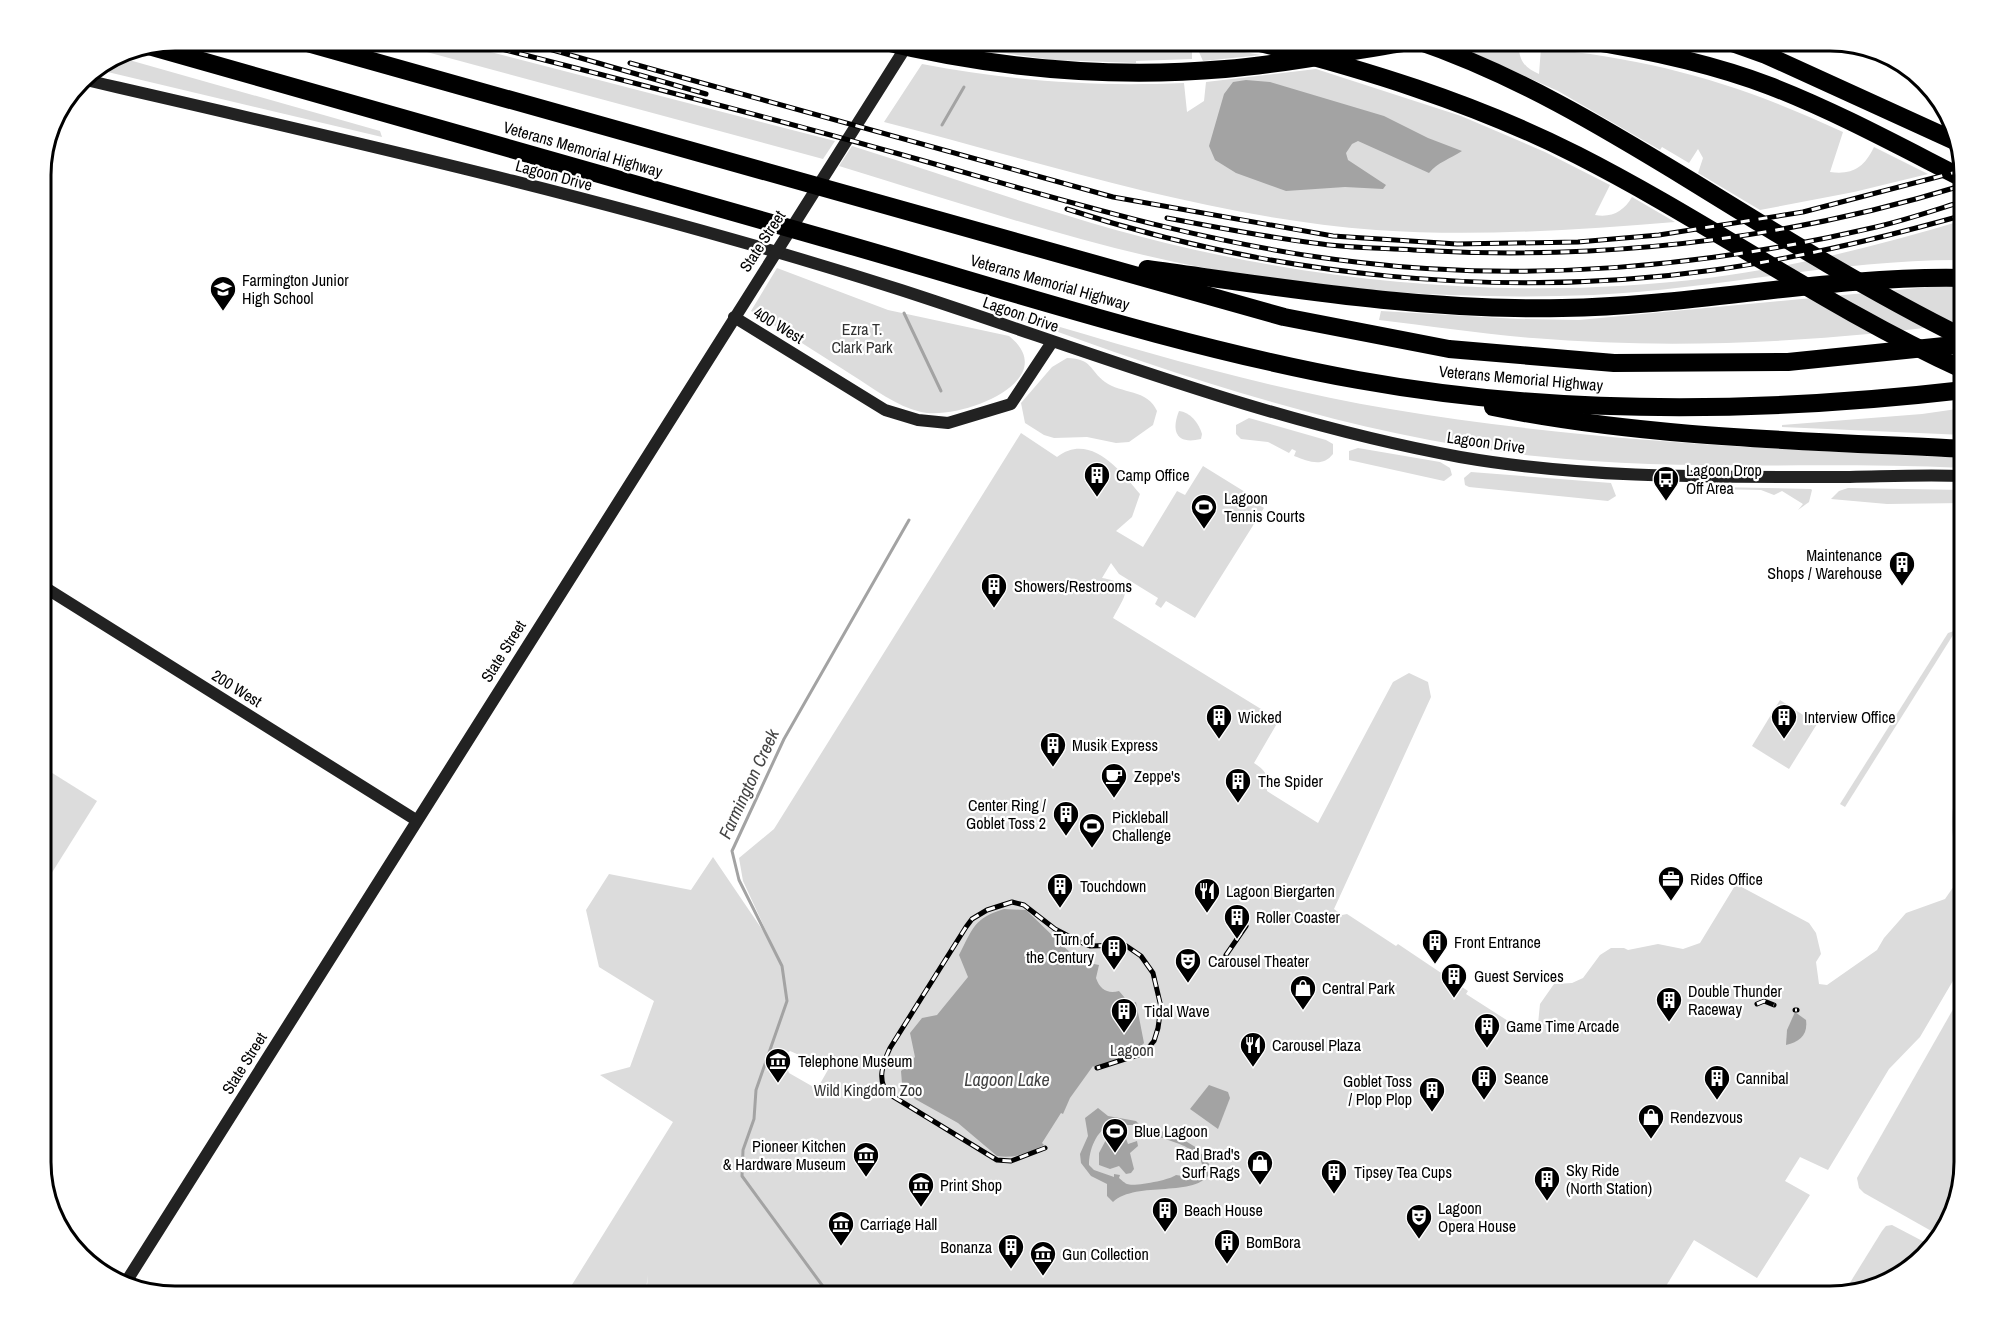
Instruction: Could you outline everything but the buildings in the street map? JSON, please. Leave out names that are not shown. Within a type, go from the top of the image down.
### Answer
[{"type":"highway","name":"Veterans Memorial Highway","points":[[166,51],[1063,307],[1231,352],[1359,380],[1475,397],[1605,405],[1767,406],[1954,391]]},
{"type":"highway","name":"Veterans Memorial Highway","points":[[336,51],[1284,317],[1449,349],[1614,363],[1788,362],[1954,345]]},
{"type":"highway","points":[[922,51],[1015,67],[1165,73],[1248,67],[1352,51]]},
{"type":"highway","points":[[1288,51],[1387,78],[1446,98],[1529,132],[1622,179],[1866,322],[1954,365]]},
{"type":"highway","points":[[1443,51],[1554,99],[1874,291],[1954,332]]},
{"type":"highway","points":[[1648,51],[1717,68],[1791,95],[1954,174]]},
{"type":"highway","points":[[1755,51],[1948,137]]},
{"type":"highway","points":[[1077,259],[1348,297],[1458,307],[1562,308],[1625,305],[1877,279],[1954,278]]},
{"type":"highway","points":[[1359,380],[1512,411],[1606,424],[1739,437],[1954,448]]},
{"type":"street","name":"State Street","points":[[129,1277],[903,51]]},
{"type":"street","name":"Lagoon Drive","points":[[93,82],[520,183],[733,241],[900,290],[1096,358],[1346,434],[1463,457],[1656,477],[1954,477]]},
{"type":"street","name":"400 West","points":[[734,317],[885,410],[918,420],[948,423],[1011,404],[1052,342]]},
{"type":"street","name":"200 West","points":[[51,591],[416,820]]},
{"type":"green space","points":[[423,51],[487,51],[835,141],[823,159]]},
{"type":"green space","points":[[991,51],[1192,51],[1192,59],[1136,61],[1136,63],[1053,60]]},
{"type":"green space","points":[[1196,51],[1238,51],[1261,55],[1203,61],[1199,52]]},
{"type":"green space","points":[[1469,51],[1519,51],[1524,64],[1539,74],[1541,51],[1566,51],[1622,59],[1696,76],[1768,100],[1843,132],[1830,172],[1851,171],[1866,160],[1874,147],[1928,174],[1854,192],[1760,210],[1698,173],[1703,158],[1698,149],[1689,163],[1662,147],[1660,150],[1558,91]]},
{"type":"green space","points":[[130,60],[380,131],[382,137],[106,72]]},
{"type":"green space","points":[[922,64],[1020,79],[1117,84],[1184,83],[1187,112],[1204,101],[1206,82],[1316,69],[1461,116],[1545,152],[1610,185],[1595,215],[1617,212],[1632,197],[1675,222],[1526,232],[1413,232],[1313,223],[1251,214],[1189,201],[884,122]]},
{"type":"green space","points":[[852,146],[1080,220],[1172,245],[1279,266],[1401,282],[1524,288],[1647,284],[1708,278],[1773,268],[1838,254],[1954,223],[1954,260],[1871,264],[1686,287],[1593,295],[1449,295],[1353,289],[1210,269],[1116,248],[977,209],[839,166]]},
{"type":"green space","name":"Ezra T. Clark Park","points":[[777,268],[888,310],[1009,336],[1023,352],[1024,368],[1016,382],[1001,394],[981,404],[939,413],[921,412],[903,406],[751,311]]},
{"type":"green space","points":[[1939,286],[1954,287],[1954,324],[1803,339],[1695,344],[1587,342],[1379,320],[1381,311],[1579,320]]},
{"type":"green space","points":[[1023,316],[1251,380],[1390,409],[1461,420],[1604,436],[1748,447],[1954,457],[1954,468],[1642,464],[1535,456],[1470,447],[1404,435],[1275,403],[1147,363],[1022,319]]},
{"type":"green space","points":[[1067,358],[1082,360],[1111,386],[1147,399],[1157,411],[1153,425],[1129,442],[1116,443],[1087,437],[1054,438],[1044,435],[1025,423],[1021,403],[1052,367]]},
{"type":"green space","points":[[1954,409],[1954,435],[1782,427],[1782,425]]},
{"type":"green space","points":[[1179,411],[1187,413],[1196,422],[1202,434],[1201,439],[1186,440],[1178,435],[1176,425]]},
{"type":"green space","points":[[1249,418],[1326,440],[1333,444],[1333,454],[1324,461],[1315,462],[1294,456],[1296,451],[1292,449],[1289,453],[1268,442],[1241,439],[1236,434],[1236,425]]},
{"type":"green space","name":"Lagoon","points":[[1021,433],[1057,457],[1069,450],[1081,449],[1092,451],[1114,465],[1140,494],[1132,517],[1116,531],[1143,547],[1177,491],[1185,495],[1203,466],[1258,500],[1255,502],[1264,508],[1195,618],[1166,601],[1161,608],[1155,604],[1158,598],[1119,574],[1111,563],[1102,578],[1113,580],[1124,587],[1124,597],[1113,618],[1279,720],[1254,763],[1266,774],[1267,791],[1318,823],[1393,682],[1409,673],[1428,682],[1431,697],[1334,909],[1342,915],[1347,914],[1396,946],[1398,944],[1468,991],[1466,994],[1530,1035],[1538,1024],[1540,1004],[1554,984],[1572,983],[1583,978],[1600,955],[1611,948],[1628,950],[1658,944],[1683,949],[1700,943],[1736,884],[1809,923],[1816,933],[1821,954],[1816,962],[1819,984],[1827,985],[1877,950],[1884,938],[1906,913],[1945,899],[1954,886],[1954,979],[1920,1037],[1889,1069],[1828,1170],[1800,1157],[1785,1181],[1810,1195],[1757,1278],[1694,1240],[1666,1286],[647,1286],[648,1275],[646,1286],[571,1286],[673,1122],[600,1075],[630,1067],[654,1001],[599,967],[586,910],[609,874],[691,890],[713,857],[772,944],[743,881],[739,858],[774,829]],"holes":[[[790,1051],[829,1068],[817,1089],[789,1073],[784,1060],[765,1072]]]},
{"type":"green space","points":[[1358,448],[1440,462],[1450,468],[1452,475],[1444,481],[1349,460],[1349,451]]},
{"type":"green space","points":[[1471,472],[1611,483],[1616,496],[1608,501],[1469,487],[1465,485],[1464,478]]},
{"type":"green space","points":[[1712,487],[1812,490],[1809,502],[1798,510],[1803,504],[1782,491],[1774,495],[1761,490],[1712,489]]},
{"type":"green space","points":[[1848,488],[1954,490],[1954,503],[1887,504],[1831,499],[1839,491]]},
{"type":"green space","points":[[1954,631],[1845,807],[1840,804],[1948,633]]},
{"type":"green space","points":[[1780,700],[1817,724],[1789,769],[1752,746]]},
{"type":"green space","points":[[51,772],[97,801],[51,874]]},
{"type":"green space","points":[[1954,802],[1954,842],[1952,830]]},
{"type":"green space","points":[[1954,1008],[1953,1179],[1947,1202],[1933,1231],[1864,1193],[1859,1188],[1857,1178]]},
{"type":"green space","points":[[1892,1225],[1924,1242],[1912,1255],[1885,1273],[1849,1285],[1882,1231],[1886,1226]]},
{"type":"water","points":[[1246,80],[1270,82],[1384,116],[1428,138],[1462,151],[1440,163],[1429,173],[1358,141],[1352,144],[1346,153],[1348,160],[1386,185],[1383,189],[1345,187],[1286,191],[1236,173],[1215,160],[1209,146],[1224,94],[1233,82]]},
{"type":"water","name":"Lagoon Lake","points":[[1004,909],[1026,910],[1079,961],[1099,965],[1096,978],[1102,988],[1111,992],[1119,991],[1130,1004],[1136,1002],[1144,1043],[1136,1053],[1095,1068],[1093,1066],[1042,1143],[1044,1145],[1027,1153],[1009,1157],[997,1156],[958,1123],[915,1099],[902,1084],[901,1071],[915,1057],[910,1033],[922,1018],[937,1015],[968,977],[959,955],[971,931],[986,916]]},
{"type":"water","points":[[1795,1012],[1806,1020],[1806,1030],[1799,1040],[1786,1045],[1787,1030]]},
{"type":"water","points":[[1209,1085],[1228,1092],[1230,1098],[1218,1129],[1190,1109]]},
{"type":"water","points":[[1098,1108],[1108,1116],[1136,1121],[1142,1127],[1174,1134],[1197,1148],[1209,1164],[1211,1172],[1203,1180],[1193,1185],[1136,1192],[1113,1202],[1107,1196],[1107,1184],[1091,1176],[1081,1163],[1080,1154],[1088,1136],[1085,1118]],"holes":[[[1110,1125],[1133,1125],[1185,1146],[1194,1152],[1203,1170],[1195,1178],[1176,1175],[1160,1181],[1131,1185],[1120,1179],[1120,1175],[1114,1174],[1114,1177],[1094,1170],[1089,1165],[1090,1153],[1101,1132]]]},
{"type":"water","name":"Blue Lagoon","points":[[1108,1136],[1114,1142],[1116,1137],[1125,1136],[1128,1144],[1137,1141],[1138,1146],[1130,1153],[1134,1169],[1131,1173],[1126,1174],[1119,1166],[1110,1169],[1099,1165],[1099,1153]]},
{"type":"waterway","name":"Farmington Creek","points":[[942,125],[964,87]]},
{"type":"waterway","name":"Farmington Creek","points":[[904,313],[941,391]]},
{"type":"waterway","name":"Farmington Creek","points":[[823,1286],[742,1176],[743,1150],[754,1119],[756,1090],[787,1001],[782,966],[739,880],[732,851],[784,739],[909,520]]},
{"type":"railway","points":[[509,51],[786,123],[1122,216],[1238,243],[1356,262],[1486,271],[1552,271],[1683,261],[1812,241],[1887,224],[1954,204]]},
{"type":"railway","points":[[556,51],[706,94]]},
{"type":"railway","points":[[630,63],[1113,197],[1333,236],[1457,244],[1578,242],[1659,235],[1803,212],[1954,173]]},
{"type":"railway","points":[[1167,218],[1277,238],[1339,246],[1484,253],[1553,252],[1623,249],[1761,233],[1829,220],[1954,188]]},
{"type":"railway","points":[[1067,209],[1145,232],[1224,251],[1305,266],[1387,276],[1469,282],[1551,283],[1633,279],[1777,260],[1840,247],[1954,218]]},
{"type":"railway","points":[[1045,1148],[1011,1161],[997,1160],[889,1094],[883,1083],[883,1066],[890,1048],[972,919],[987,910],[1012,902],[1024,905],[1055,929],[1080,942],[1090,946],[1125,945],[1141,956],[1153,973],[1161,1007],[1154,1041],[1144,1053],[1097,1068]]},
{"type":"railway","points":[[1226,955],[1246,926]]},
{"type":"railway","points":[[1757,1004],[1764,1001],[1774,1005]]},
{"type":"place","name":"Farmington Junior High School","points":[[223,312]]},
{"type":"place","name":"Camp Office","points":[[1097,498]]},
{"type":"place","name":"Lagoon Drop Off Area","points":[[1666,502]]},
{"type":"place","name":"Lagoon Tennis Courts","points":[[1204,530]]},
{"type":"place","name":"Maintenance Shops / Warehouse","points":[[1902,587]]},
{"type":"place","name":"Showers/Restrooms","points":[[994,609]]},
{"type":"place","name":"Wicked","points":[[1219,740]]},
{"type":"place","name":"Interview Office","points":[[1784,740]]},
{"type":"place","name":"Musik Express","points":[[1053,768]]},
{"type":"place","name":"Zeppe's","points":[[1114,799]]},
{"type":"place","name":"The Spider","points":[[1238,804]]},
{"type":"place","name":"Center Ring / Goblet Toss 2","points":[[1066,837]]},
{"type":"place","name":"Pickleball Challenge","points":[[1092,849]]},
{"type":"place","name":"Rides Office","points":[[1671,902]]},
{"type":"place","name":"Touchdown","points":[[1060,909]]},
{"type":"place","name":"Lagoon Biergarten","points":[[1207,914]]},
{"type":"place","name":"Roller Coaster","points":[[1237,940]]},
{"type":"place","name":"Front Entrance","points":[[1435,965]]},
{"type":"place","name":"Turn of the Century","points":[[1114,971]]},
{"type":"place","name":"Carousel Theater","points":[[1188,984]]},
{"type":"place","name":"Guest Services","points":[[1454,999]]},
{"type":"place","name":"Central Park","points":[[1303,1011]]},
{"type":"place","name":"Double Thunder Raceway","points":[[1669,1023]]},
{"type":"place","name":"Tidal Wave","points":[[1124,1034]]},
{"type":"place","name":"Game Time Arcade","points":[[1487,1049]]},
{"type":"place","name":"Carousel Plaza","points":[[1253,1068]]},
{"type":"place","name":"Telephone Museum","points":[[778,1084]]},
{"type":"place","name":"Seance","points":[[1484,1101]]},
{"type":"place","name":"Cannibal","points":[[1717,1101]]},
{"type":"place","name":"Goblet Toss / Plop Plop","points":[[1432,1113]]},
{"type":"place","name":"Rendezvous","points":[[1651,1140]]},
{"type":"place","name":"Blue Lagoon","points":[[1115,1154]]},
{"type":"place","name":"Pioneer Kitchen & Hardware Museum","points":[[866,1178]]},
{"type":"place","name":"Rad Brad's Surf Rags","points":[[1260,1186]]},
{"type":"place","name":"Tipsey Tea Cups","points":[[1334,1195]]},
{"type":"place","name":"Sky Ride (North Station)","points":[[1547,1202]]},
{"type":"place","name":"Print Shop","points":[[921,1208]]},
{"type":"place","name":"Beach House","points":[[1165,1233]]},
{"type":"place","name":"Lagoon Opera House","points":[[1419,1240]]},
{"type":"place","name":"Carriage Hall","points":[[841,1247]]},
{"type":"place","name":"BomBora","points":[[1227,1265]]},
{"type":"place","name":"Bonanza","points":[[1011,1270]]},
{"type":"place","name":"Gun Collection","points":[[1043,1277]]},
{"type":"park label","name":"Wild Kingdom Zoo","points":[[868,1090]]}]
